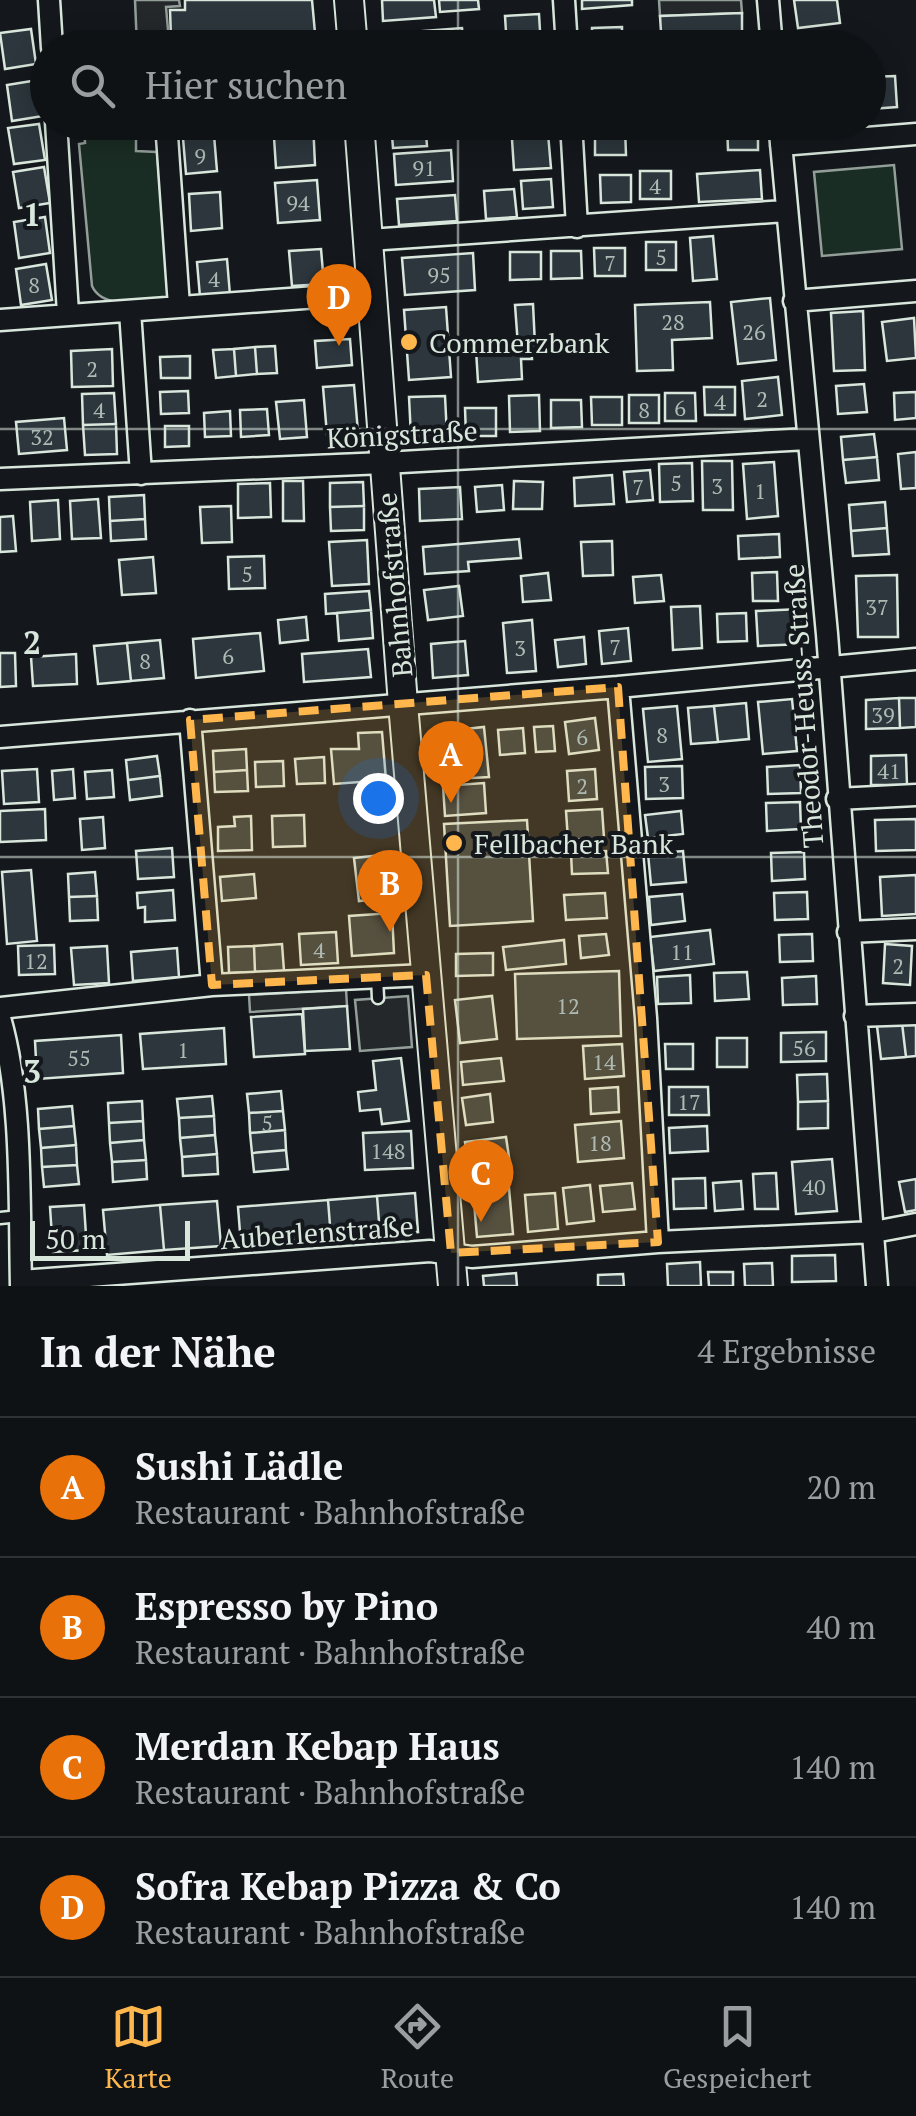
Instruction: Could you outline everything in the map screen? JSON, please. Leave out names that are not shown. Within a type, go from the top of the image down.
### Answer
[{"type":"street","points":[[49,0],[51,30]]},
{"type":"street","points":[[349,0],[352,30]]},
{"type":"street","points":[[564,0],[566,30]]},
{"type":"street","points":[[768,0],[770,30]]},
{"type":"street","points":[[886,136],[916,134]]},
{"type":"street","points":[[57,140],[68,313]]},
{"type":"street","points":[[167,140],[179,306]]},
{"type":"street","name":"Bahnhofstraße","points":[[361,140],[403,704],[453,1286]]},
{"type":"street","points":[[572,140],[577,228]]},
{"type":"street","name":"Theodor-Heuss-Straße","points":[[781,140],[829,668],[877,1286]]},
{"type":"street","points":[[781,145],[842,140]]},
{"type":"street","points":[[369,240],[785,211]]},
{"type":"street","points":[[794,301],[916,291]]},
{"type":"street","points":[[0,320],[373,293]]},
{"type":"street","points":[[130,311],[140,474]]},
{"type":"street","name":"Königstraße","points":[[0,479],[384,463],[808,439]]},
{"type":"street","points":[[0,737],[916,659]]},
{"type":"street","points":[[618,687],[646,1018],[658,1242]]},
{"type":"street","points":[[190,720],[212,985]]},
{"type":"street","points":[[837,798],[916,794]]},
{"type":"street","points":[[848,932],[916,929]]},
{"type":"street","points":[[0,1008],[212,985],[378,988],[426,974]]},
{"type":"street","points":[[855,1016],[916,1014]]},
{"type":"street","points":[[0,1018],[12,1089],[10,1217],[21,1284]]},
{"type":"street","name":"Auberlenstraße","points":[[21,1284],[430,1251],[472,1257],[658,1242],[874,1232],[916,1224]]},
{"type":"highlighted area","points":[[618,687],[658,1242],[451,1253],[426,975],[212,985],[190,720]]},
{"type":"green space","points":[[85,140],[136,140],[136,151],[157,152],[169,298],[115,301],[98,294],[92,286],[79,144]]},
{"type":"green space","points":[[894,165],[902,249],[822,256],[814,172]]},
{"type":"shaded area","points":[[135,0],[179,0],[180,6],[166,7],[168,30],[136,30]]},
{"type":"shaded area","points":[[659,0],[741,0],[742,13],[660,16]]},
{"type":"shaded area","points":[[346,989],[347,1006],[250,1012],[249,995]]},
{"type":"shaded area","points":[[408,996],[412,1047],[360,1051],[355,1000]]},
{"type":"building","points":[[185,0],[312,0],[315,30],[171,30],[170,10],[185,10]]},
{"type":"building","points":[[382,0],[434,0],[436,17],[383,21]]},
{"type":"building","points":[[439,0],[478,0],[479,9],[440,12]]},
{"type":"building","points":[[582,0],[632,0],[632,5],[582,9]]},
{"type":"building","points":[[794,0],[837,0],[840,23],[798,28]]},
{"type":"building","points":[[742,13],[742,30],[661,30],[660,16]]},
{"type":"building","points":[[539,14],[540,30],[506,30],[505,16]]},
{"type":"building","points":[[622,27],[622,30],[592,30]]},
{"type":"building","points":[[31,29],[30,65],[5,69],[0,33]]},
{"type":"building","points":[[886,76],[895,76],[897,107],[886,108]]},
{"type":"building","points":[[30,81],[30,118],[12,121],[7,85]]},
{"type":"building","points":[[30,125],[30,140],[42,140],[45,160],[14,164],[8,128]]},
{"type":"building","points":[[183,140],[214,140],[217,171],[186,174]]},
{"type":"building","points":[[274,140],[314,140],[315,165],[276,168]]},
{"type":"building","points":[[392,140],[426,140],[427,146],[393,148]]},
{"type":"building","points":[[512,140],[549,140],[551,168],[514,170]]},
{"type":"building","points":[[595,140],[625,140],[626,155],[595,155]]},
{"type":"building","points":[[728,140],[758,140],[758,150],[728,150]]},
{"type":"building","points":[[451,150],[453,181],[396,185],[394,154]]},
{"type":"building","points":[[44,167],[50,203],[19,208],[13,172]]},
{"type":"building","points":[[760,170],[762,199],[699,202],[697,174]]},
{"type":"building","points":[[640,171],[671,171],[671,199],[640,199]]},
{"type":"building","points":[[600,175],[631,175],[631,202],[601,203]]},
{"type":"building","points":[[551,179],[553,207],[523,209],[521,181]]},
{"type":"building","points":[[317,180],[320,220],[278,223],[275,183]]},
{"type":"building","points":[[514,189],[517,217],[486,219],[484,191]]},
{"type":"building","points":[[220,192],[222,228],[191,231],[189,194]]},
{"type":"building","points":[[455,195],[457,221],[399,225],[397,199]]},
{"type":"building","points":[[45,217],[50,253],[19,258],[14,222]]},
{"type":"building","points":[[713,236],[717,279],[693,281],[690,238]]},
{"type":"building","points":[[646,242],[676,242],[676,270],[646,270]]},
{"type":"building","points":[[594,248],[625,248],[625,276],[595,276]]},
{"type":"building","points":[[321,249],[324,284],[292,286],[289,251]]},
{"type":"building","points":[[551,251],[581,251],[582,278],[551,279]]},
{"type":"building","points":[[510,252],[541,252],[541,279],[510,280]]},
{"type":"building","points":[[473,253],[475,290],[405,295],[402,258]]},
{"type":"building","points":[[227,259],[230,295],[200,297],[197,262]]},
{"type":"building","points":[[46,264],[52,300],[21,305],[16,269]]},
{"type":"building","points":[[770,298],[776,360],[738,364],[731,302]]},
{"type":"building","points":[[710,302],[712,338],[672,340],[673,370],[637,371],[635,305]]},
{"type":"building","points":[[533,304],[535,345],[518,346],[515,305]]},
{"type":"building","points":[[446,307],[451,377],[409,380],[404,310]]},
{"type":"building","points":[[863,311],[865,370],[834,371],[831,313]]},
{"type":"building","points":[[914,318],[916,358],[887,361],[882,322]]},
{"type":"building","points":[[350,339],[352,365],[317,368],[315,341]]},
{"type":"building","points":[[275,346],[277,373],[257,374],[255,347]]},
{"type":"building","points":[[255,347],[257,374],[236,376],[234,349]]},
{"type":"building","points":[[531,347],[532,359],[521,359],[522,379],[478,382],[476,350]]},
{"type":"building","points":[[112,349],[113,386],[72,387],[71,351]]},
{"type":"building","points":[[234,349],[236,376],[216,378],[213,350]]},
{"type":"building","points":[[190,356],[190,378],[161,378],[160,357]]},
{"type":"building","points":[[778,377],[782,415],[745,419],[742,381]]},
{"type":"building","points":[[864,384],[867,412],[838,414],[836,386]]},
{"type":"building","points":[[354,385],[358,432],[327,435],[323,387]]},
{"type":"building","points":[[704,387],[735,387],[735,415],[705,415]]},
{"type":"building","points":[[188,391],[189,413],[161,414],[160,392]]},
{"type":"building","points":[[916,392],[916,418],[895,420],[894,393]]},
{"type":"building","points":[[114,393],[116,424],[83,425],[82,394]]},
{"type":"building","points":[[665,393],[695,393],[696,421],[665,421]]},
{"type":"building","points":[[539,395],[540,431],[510,432],[509,396]]},
{"type":"building","points":[[629,395],[659,395],[659,423],[629,423]]},
{"type":"building","points":[[445,396],[447,436],[411,437],[409,397]]},
{"type":"building","points":[[591,397],[622,397],[622,425],[592,425]]},
{"type":"building","points":[[304,400],[307,437],[280,439],[276,402]]},
{"type":"building","points":[[551,400],[581,400],[582,427],[551,428]]},
{"type":"building","points":[[465,408],[496,408],[496,436],[466,436]]},
{"type":"building","points":[[267,409],[269,435],[241,437],[240,410]]},
{"type":"building","points":[[230,411],[231,436],[205,437],[204,413]]},
{"type":"building","points":[[64,418],[67,450],[19,454],[16,422]]},
{"type":"building","points":[[116,424],[117,454],[85,455],[83,425]]},
{"type":"building","points":[[165,426],[189,426],[189,446],[165,447]]},
{"type":"building","points":[[874,434],[877,457],[843,460],[841,437]]},
{"type":"building","points":[[916,452],[916,488],[901,489],[898,454]]},
{"type":"building","points":[[877,457],[879,480],[846,483],[843,460]]},
{"type":"building","points":[[702,461],[732,461],[733,510],[703,510]]},
{"type":"building","points":[[774,462],[778,516],[747,519],[743,464]]},
{"type":"building","points":[[692,463],[693,501],[660,502],[659,464]]},
{"type":"building","points":[[650,470],[653,500],[627,502],[624,472]]},
{"type":"building","points":[[612,475],[614,504],[575,506],[574,478]]},
{"type":"building","points":[[283,481],[303,481],[304,521],[283,521]]},
{"type":"building","points":[[514,481],[543,482],[542,509],[513,509]]},
{"type":"building","points":[[363,482],[364,506],[330,507],[330,483]]},
{"type":"building","points":[[270,483],[271,517],[238,518],[238,484]]},
{"type":"building","points":[[502,485],[504,510],[477,512],[475,487]]},
{"type":"building","points":[[460,487],[462,519],[420,521],[419,489]]},
{"type":"building","points":[[144,495],[145,519],[110,521],[109,497]]},
{"type":"building","points":[[98,499],[101,538],[72,539],[70,501]]},
{"type":"building","points":[[58,500],[60,539],[32,541],[30,502]]},
{"type":"building","points":[[885,502],[887,528],[851,531],[849,505]]},
{"type":"building","points":[[231,506],[232,542],[202,543],[200,507]]},
{"type":"building","points":[[364,506],[364,530],[331,531],[330,507]]},
{"type":"building","points":[[13,516],[16,551],[0,552],[0,517]]},
{"type":"building","points":[[145,519],[146,539],[111,541],[110,521]]},
{"type":"building","points":[[887,528],[889,554],[853,556],[851,531]]},
{"type":"building","points":[[779,534],[780,557],[739,559],[738,536]]},
{"type":"building","points":[[519,539],[521,558],[468,562],[469,571],[425,574],[423,547]]},
{"type":"building","points":[[367,540],[369,584],[332,586],[329,542]]},
{"type":"building","points":[[612,541],[613,575],[583,576],[581,542]]},
{"type":"building","points":[[264,556],[265,588],[229,589],[228,557]]},
{"type":"building","points":[[153,557],[156,593],[122,595],[119,560]]},
{"type":"building","points":[[777,572],[778,601],[753,601],[752,573]]},
{"type":"building","points":[[548,573],[551,600],[523,602],[521,576]]},
{"type":"building","points":[[661,575],[664,601],[635,603],[633,577]]},
{"type":"building","points":[[897,575],[898,637],[858,637],[856,576]]},
{"type":"building","points":[[459,586],[463,616],[428,620],[424,590]]},
{"type":"building","points":[[369,591],[371,610],[326,614],[325,594]]},
{"type":"building","points":[[700,606],[702,648],[673,650],[671,607]]},
{"type":"building","points":[[801,609],[803,644],[758,646],[756,611]]},
{"type":"building","points":[[371,610],[373,638],[339,641],[337,613]]},
{"type":"building","points":[[746,613],[747,641],[718,642],[717,614]]},
{"type":"building","points":[[306,617],[308,640],[280,643],[278,620]]},
{"type":"building","points":[[532,620],[536,671],[507,673],[503,623]]},
{"type":"building","points":[[628,628],[631,661],[602,664],[599,631]]},
{"type":"building","points":[[260,633],[264,671],[196,678],[193,639]]},
{"type":"building","points":[[584,637],[586,664],[558,667],[555,640]]},
{"type":"building","points":[[160,640],[164,678],[131,681],[127,643]]},
{"type":"building","points":[[465,641],[468,675],[433,678],[431,644]]},
{"type":"building","points":[[127,643],[131,681],[98,684],[94,646]]},
{"type":"building","points":[[368,649],[371,677],[304,682],[302,654]]},
{"type":"building","points":[[0,653],[15,653],[16,686],[0,687]]},
{"type":"building","points":[[76,654],[77,684],[33,686],[31,657]]},
{"type":"building","points":[[899,698],[916,698],[916,727],[900,728]]},
{"type":"building","points":[[899,698],[900,728],[866,729],[866,700]]},
{"type":"building","points":[[792,699],[797,751],[763,754],[758,702]]},
{"type":"building","points":[[746,703],[749,739],[718,742],[714,706]]},
{"type":"building","points":[[677,706],[682,759],[648,762],[643,709]]},
{"type":"building","points":[[714,706],[718,742],[691,744],[688,708]]},
{"type":"building","points":[[595,718],[599,750],[569,754],[565,722]]},
{"type":"building","points":[[553,726],[555,751],[536,752],[534,727]]},
{"type":"building","points":[[484,727],[489,777],[472,778],[470,761],[441,764],[437,732]]},
{"type":"building","points":[[523,728],[525,753],[500,755],[498,730]]},
{"type":"building","points":[[382,732],[386,780],[334,784],[331,749],[359,749],[358,733]]},
{"type":"building","points":[[246,749],[247,770],[214,772],[213,751]]},
{"type":"building","points":[[906,755],[907,785],[871,785],[871,756]]},
{"type":"building","points":[[157,756],[160,776],[128,780],[126,760]]},
{"type":"building","points":[[324,757],[325,783],[297,784],[295,759]]},
{"type":"building","points":[[283,761],[284,786],[256,787],[255,762]]},
{"type":"building","points":[[800,765],[801,793],[768,794],[767,767]]},
{"type":"building","points":[[682,766],[683,798],[646,799],[645,767]]},
{"type":"building","points":[[37,769],[39,802],[4,804],[2,771]]},
{"type":"building","points":[[73,769],[75,798],[54,800],[52,771]]},
{"type":"building","points":[[595,769],[597,799],[569,801],[567,771]]},
{"type":"building","points":[[112,770],[114,797],[87,799],[85,772]]},
{"type":"building","points":[[247,770],[248,791],[215,792],[214,772]]},
{"type":"building","points":[[160,776],[162,796],[130,800],[128,780]]},
{"type":"building","points":[[484,783],[486,813],[445,816],[443,786]]},
{"type":"building","points":[[800,802],[801,829],[767,831],[766,803]]},
{"type":"building","points":[[45,809],[46,840],[0,842],[0,811]]},
{"type":"building","points":[[602,809],[604,838],[568,840],[566,811]]},
{"type":"building","points":[[681,811],[683,834],[648,838],[645,815]]},
{"type":"building","points":[[304,815],[305,846],[273,847],[272,816]]},
{"type":"building","points":[[251,816],[252,850],[218,851],[218,827],[235,826],[234,817]]},
{"type":"building","points":[[103,817],[105,848],[82,850],[80,819]]},
{"type":"building","points":[[916,819],[916,850],[876,851],[875,820]]},
{"type":"building","points":[[527,820],[533,921],[450,926],[444,824]]},
{"type":"building","points":[[172,848],[174,877],[138,879],[136,851]]},
{"type":"building","points":[[606,851],[608,873],[572,874],[571,853]]},
{"type":"building","points":[[683,851],[686,882],[651,885],[648,854]]},
{"type":"building","points":[[804,852],[805,879],[772,881],[771,853]]},
{"type":"building","points":[[391,854],[396,897],[359,901],[354,858]]},
{"type":"building","points":[[31,870],[37,941],[7,944],[2,872]]},
{"type":"building","points":[[95,872],[97,896],[69,897],[68,874]]},
{"type":"building","points":[[254,874],[256,898],[222,901],[220,877]]},
{"type":"building","points":[[916,875],[916,914],[882,916],[880,877]]},
{"type":"building","points":[[173,890],[175,920],[145,922],[145,907],[138,908],[137,893]]},
{"type":"building","points":[[807,892],[808,919],[775,920],[774,893]]},
{"type":"building","points":[[605,893],[607,918],[566,920],[564,895]]},
{"type":"building","points":[[682,894],[685,921],[651,925],[649,897]]},
{"type":"building","points":[[97,896],[98,920],[70,921],[69,897]]},
{"type":"building","points":[[392,913],[394,953],[352,956],[349,916]]},
{"type":"building","points":[[710,930],[714,964],[654,971],[650,937]]},
{"type":"building","points":[[336,932],[338,963],[301,965],[299,934]]},
{"type":"building","points":[[606,934],[609,955],[581,958],[579,936]]},
{"type":"building","points":[[812,934],[813,961],[780,962],[779,935]]},
{"type":"building","points":[[564,940],[566,964],[506,970],[503,947]]},
{"type":"building","points":[[282,944],[284,971],[255,972],[254,946]]},
{"type":"building","points":[[885,944],[912,946],[910,985],[883,983]]},
{"type":"building","points":[[54,945],[55,974],[19,975],[18,946]]},
{"type":"building","points":[[107,946],[109,983],[74,985],[71,948]]},
{"type":"building","points":[[254,946],[255,972],[229,973],[228,947]]},
{"type":"building","points":[[177,948],[179,977],[133,981],[131,952]]},
{"type":"building","points":[[493,953],[493,975],[456,976],[456,954]]},
{"type":"building","points":[[619,971],[621,1036],[517,1039],[515,974]]},
{"type":"building","points":[[747,972],[749,999],[715,1001],[714,973]]},
{"type":"building","points":[[690,975],[691,1003],[658,1004],[657,977]]},
{"type":"building","points":[[816,976],[817,1004],[783,1005],[782,978]]},
{"type":"building","points":[[492,996],[497,1039],[460,1043],[455,1000]]},
{"type":"building","points":[[347,1006],[350,1049],[305,1051],[303,1009]]},
{"type":"building","points":[[302,1014],[305,1054],[254,1057],[251,1017]]},
{"type":"building","points":[[916,1022],[916,1056],[906,1057],[902,1023]]},
{"type":"building","points":[[902,1023],[906,1057],[881,1059],[877,1026]]},
{"type":"building","points":[[224,1028],[226,1064],[143,1069],[140,1034]]},
{"type":"building","points":[[826,1032],[826,1061],[781,1062],[781,1033]]},
{"type":"building","points":[[121,1035],[123,1073],[37,1079],[35,1041]]},
{"type":"building","points":[[717,1038],[747,1038],[747,1067],[717,1067]]},
{"type":"building","points":[[622,1044],[624,1076],[585,1079],[583,1046]]},
{"type":"building","points":[[665,1044],[693,1044],[693,1069],[666,1069]]},
{"type":"building","points":[[401,1058],[409,1121],[382,1124],[380,1109],[360,1111],[358,1092],[376,1090],[373,1061]]},
{"type":"building","points":[[501,1058],[504,1081],[463,1085],[461,1062]]},
{"type":"building","points":[[827,1074],[828,1101],[798,1102],[797,1075]]},
{"type":"building","points":[[618,1087],[619,1112],[591,1114],[590,1089]]},
{"type":"building","points":[[669,1087],[708,1087],[709,1115],[669,1115]]},
{"type":"building","points":[[281,1091],[283,1111],[249,1113],[247,1094]]},
{"type":"building","points":[[490,1094],[493,1122],[466,1125],[462,1098]]},
{"type":"building","points":[[212,1096],[214,1116],[179,1118],[177,1099]]},
{"type":"building","points":[[142,1101],[143,1121],[109,1123],[108,1103]]},
{"type":"building","points":[[828,1101],[828,1128],[798,1129],[798,1102]]},
{"type":"building","points":[[72,1106],[74,1126],[39,1129],[38,1109]]},
{"type":"building","points":[[283,1111],[285,1130],[250,1133],[249,1113]]},
{"type":"building","points":[[214,1116],[215,1135],[180,1138],[179,1118]]},
{"type":"building","points":[[143,1121],[144,1140],[110,1143],[109,1123]]},
{"type":"building","points":[[621,1121],[624,1158],[578,1162],[575,1125]]},
{"type":"building","points":[[74,1126],[76,1145],[41,1148],[39,1129]]},
{"type":"building","points":[[707,1126],[708,1151],[670,1153],[669,1128]]},
{"type":"building","points":[[285,1130],[286,1150],[252,1153],[250,1133]]},
{"type":"building","points":[[411,1131],[413,1168],[365,1170],[363,1133]]},
{"type":"building","points":[[215,1135],[217,1154],[182,1157],[180,1138]]},
{"type":"building","points":[[506,1137],[510,1164],[469,1169],[465,1142]]},
{"type":"building","points":[[144,1140],[146,1160],[112,1162],[110,1143]]},
{"type":"building","points":[[76,1145],[77,1165],[42,1167],[41,1148]]},
{"type":"building","points":[[286,1150],[288,1169],[254,1172],[252,1153]]},
{"type":"building","points":[[217,1154],[218,1174],[183,1176],[182,1157]]},
{"type":"building","points":[[832,1159],[837,1211],[796,1214],[792,1162]]},
{"type":"building","points":[[146,1160],[147,1179],[113,1182],[112,1162]]},
{"type":"building","points":[[77,1165],[79,1184],[44,1187],[42,1167]]},
{"type":"building","points":[[776,1173],[778,1209],[755,1209],[753,1174]]},
{"type":"building","points":[[705,1178],[706,1208],[674,1209],[673,1179]]},
{"type":"building","points":[[916,1179],[916,1210],[905,1212],[899,1182]]},
{"type":"building","points":[[741,1181],[743,1209],[715,1211],[713,1183]]},
{"type":"building","points":[[632,1183],[635,1209],[603,1212],[600,1186]]},
{"type":"building","points":[[590,1185],[594,1221],[567,1224],[563,1188]]},
{"type":"building","points":[[509,1188],[513,1234],[477,1237],[473,1191]]},
{"type":"building","points":[[415,1193],[418,1232],[380,1235],[377,1196]]},
{"type":"building","points":[[555,1193],[558,1229],[528,1232],[525,1195]]},
{"type":"building","points":[[377,1196],[380,1235],[331,1238],[328,1200]]},
{"type":"building","points":[[328,1200],[331,1238],[241,1245],[238,1207]]},
{"type":"building","points":[[217,1201],[221,1246],[164,1250],[160,1205]]},
{"type":"building","points":[[84,1205],[87,1250],[53,1252],[50,1207]]},
{"type":"building","points":[[160,1205],[164,1250],[107,1255],[103,1210]]},
{"type":"building","points":[[835,1255],[836,1281],[792,1282],[792,1256]]},
{"type":"building","points":[[700,1262],[701,1286],[668,1286],[667,1264]]},
{"type":"building","points":[[772,1263],[773,1286],[745,1286],[744,1264]]},
{"type":"building","points":[[708,1272],[733,1272],[733,1286],[709,1286]]},
{"type":"building","points":[[516,1273],[517,1286],[484,1286],[483,1276]]},
{"type":"building","points":[[623,1274],[624,1286],[598,1286],[598,1275]]},
{"type":"place","name":"Commerzbank","points":[[409,342]]},
{"type":"place","name":"Sofra Kebap Pizza & Co","points":[[339,346]]},
{"type":"place","name":"Sushi Lädle","points":[[451,803]]},
{"type":"place","name":"Fellbacher Bank","points":[[454,843]]},
{"type":"place","name":"Espresso by Pino","points":[[390,932]]},
{"type":"place","name":"Merdan Kebap Haus","points":[[481,1222]]}]
